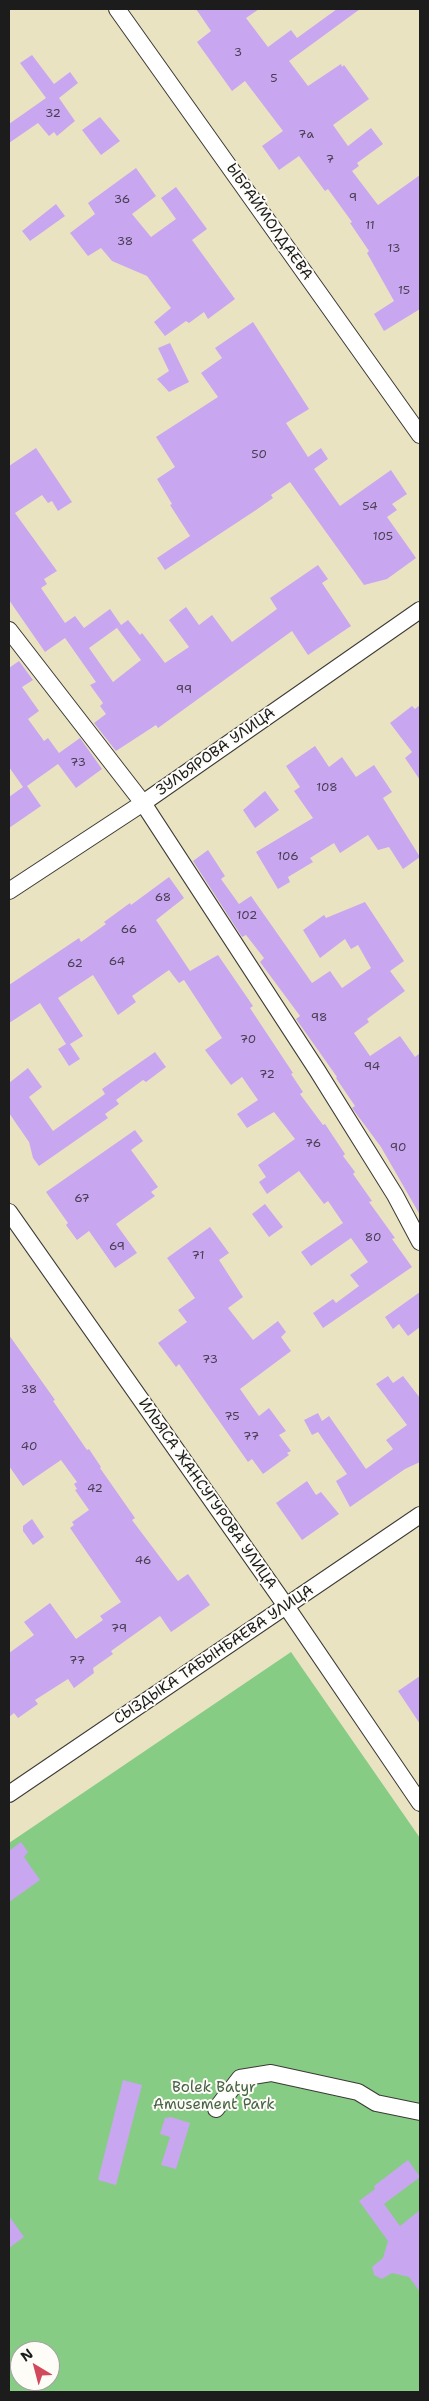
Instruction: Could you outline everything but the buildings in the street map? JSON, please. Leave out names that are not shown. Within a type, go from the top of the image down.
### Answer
[{"type":"street","name":"ЫБРАЙМОЛДАЕВА","points":[[117,9],[420,436]]},
{"type":"street","name":"ЗУЛЬЯРОВА УЛИЦА","points":[[9,891],[143,803],[420,610]]},
{"type":"street","points":[[9,630],[143,803],[317,1070],[395,1195],[420,1242]]},
{"type":"street","name":"ИЛЬЯСА ЖАНСУГУРОВА УЛИЦА","points":[[9,1212],[286,1606],[420,1803]]},
{"type":"street","name":"СЫЗДЫКА ТАБЫНБАЕВА УЛИЦА","points":[[9,1794],[420,1515]]},
{"type":"street","points":[[216,2109],[240,2078],[271,2073],[358,2092],[376,2104],[420,2112]]},
{"type":"green space","name":"Bolek Batyr Amusement Park","points":[[291,1652],[420,1838],[420,2392],[9,2392],[9,1843]]}]
